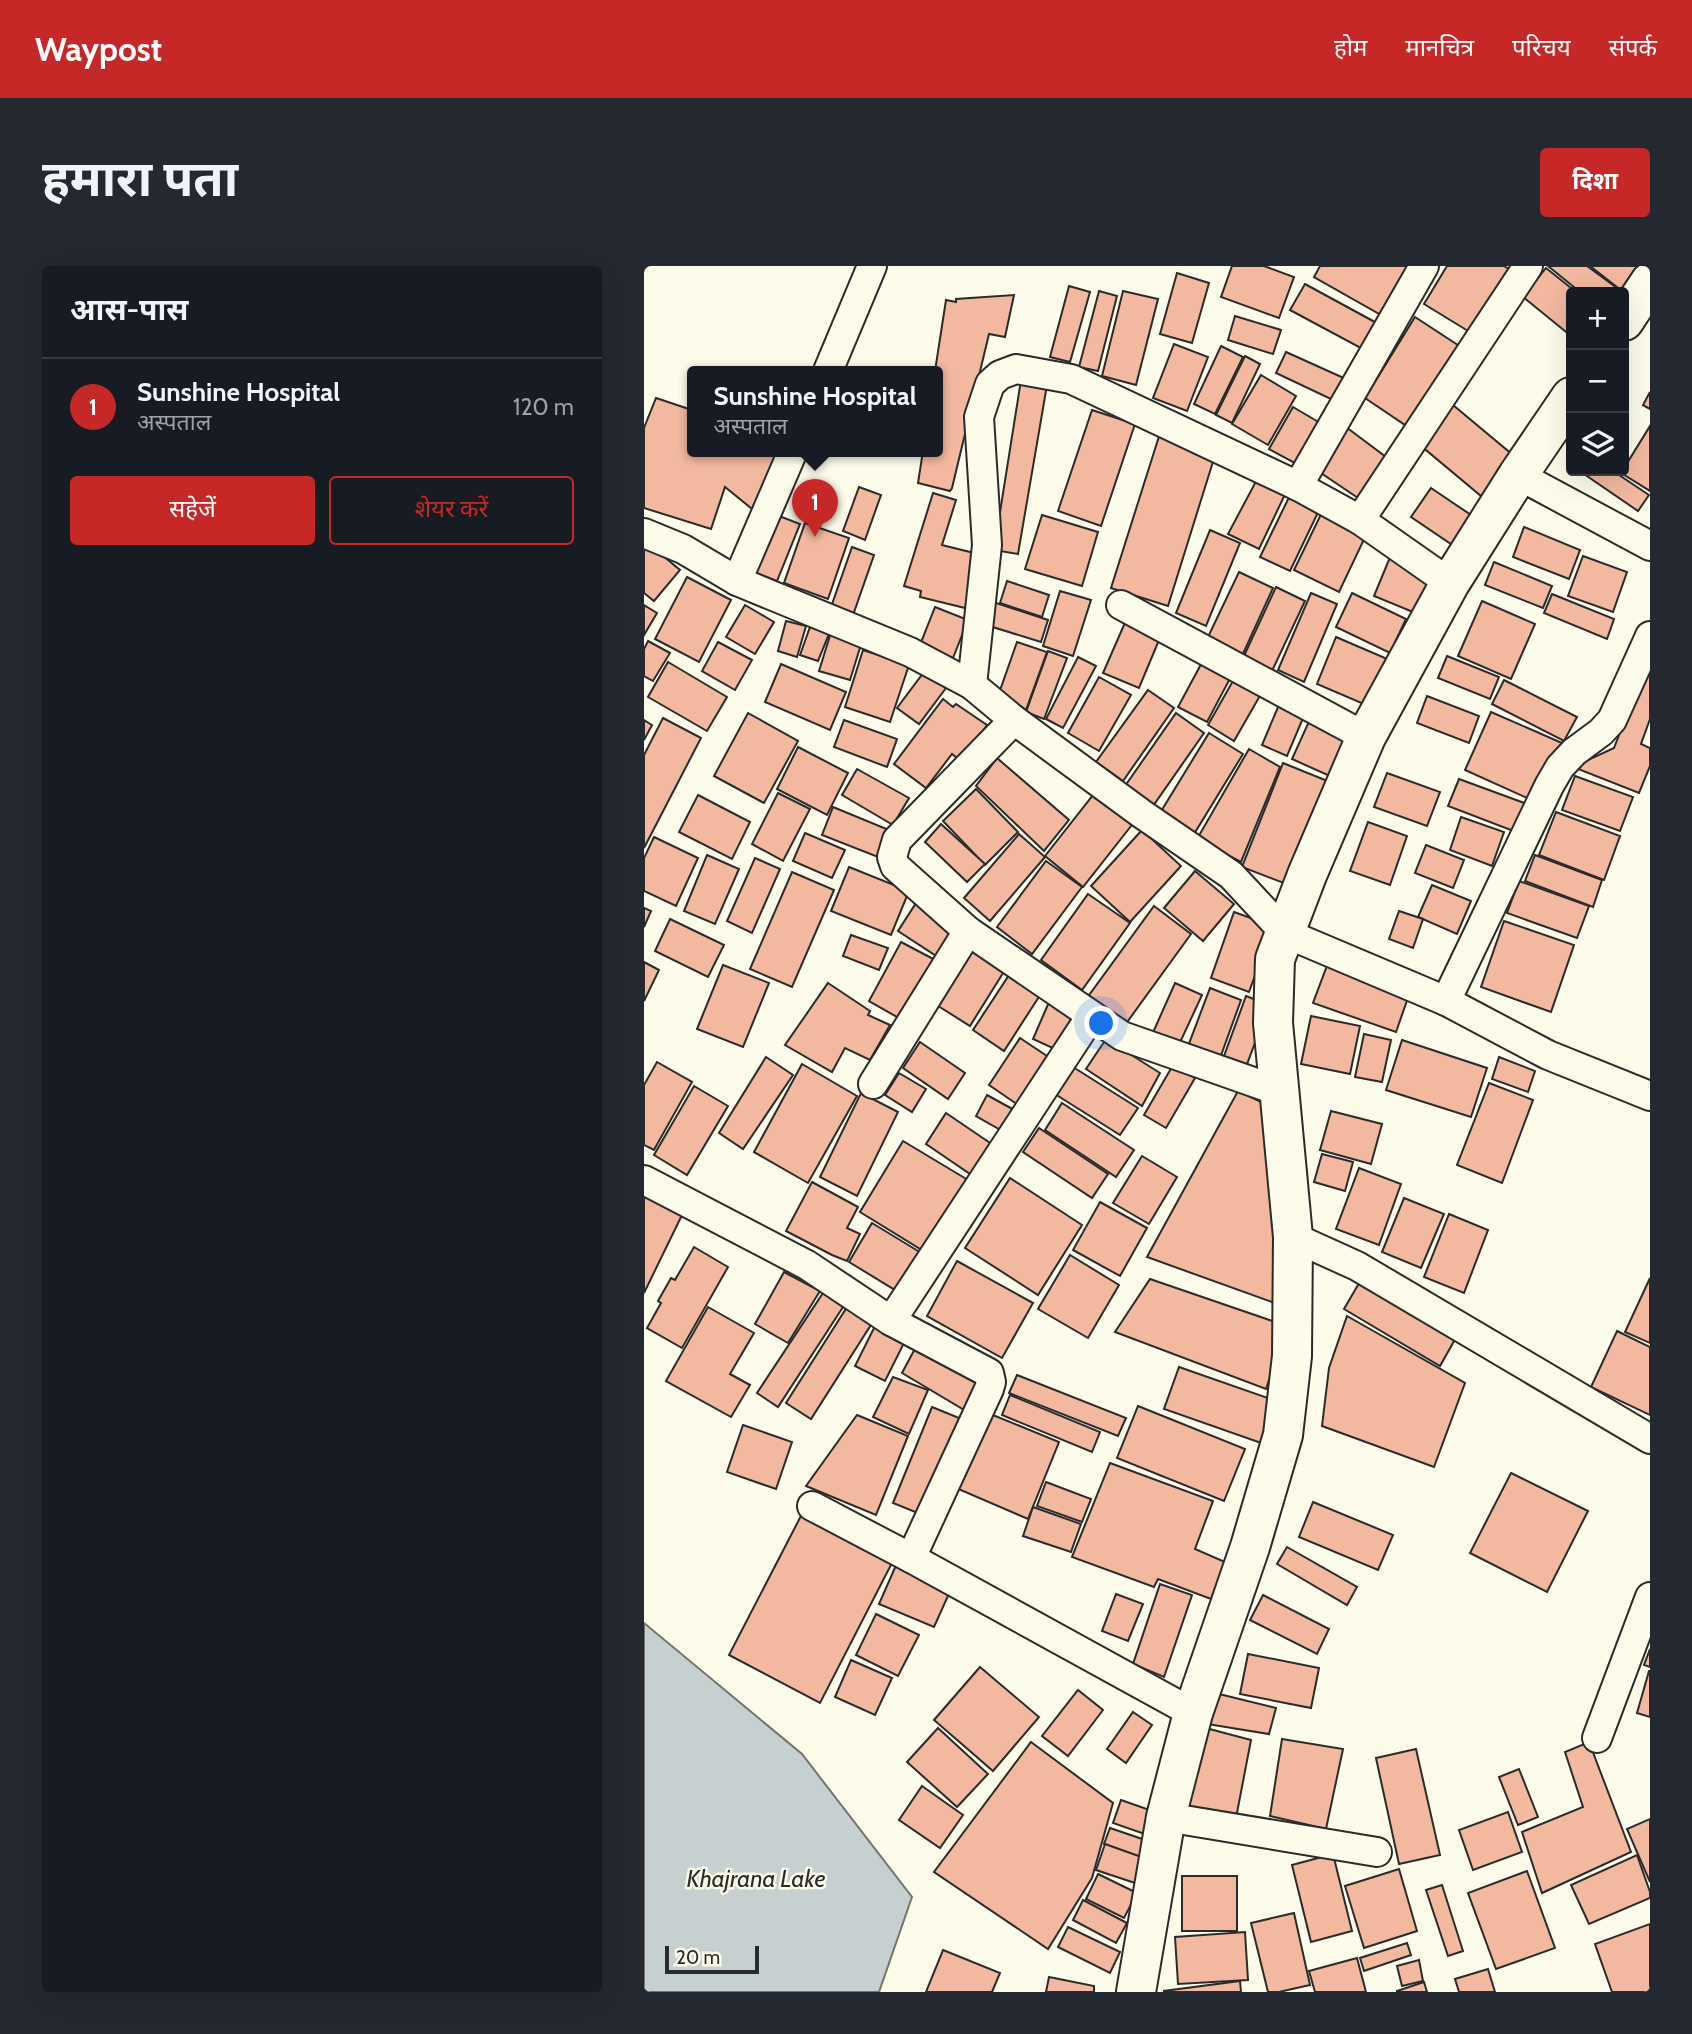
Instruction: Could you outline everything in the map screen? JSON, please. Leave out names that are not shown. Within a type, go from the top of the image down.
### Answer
[{"type":"main road","points":[[1629,314],[1650,282]]},
{"type":"main road","points":[[1136,1992],[1166,1817],[1193,1713],[1250,1547],[1283,1435],[1292,1356],[1293,1237],[1273,1023],[1275,958],[1366,737],[1450,583],[1566,404]]},
{"type":"street","points":[[830,366],[872,266]]},
{"type":"street","points":[[1298,486],[1424,266]]},
{"type":"street","points":[[1360,520],[1528,266]]},
{"type":"street","points":[[972,685],[987,545],[979,417],[990,384],[1000,375],[1016,369],[1071,379],[1298,486],[1360,520],[1450,583]]},
{"type":"street","points":[[737,581],[790,457]]},
{"type":"street","points":[[1518,475],[1650,546]]},
{"type":"street","points":[[644,533],[683,549],[737,581],[910,652],[972,685],[1014,720],[1231,876],[1285,933],[1446,1001],[1548,1055],[1650,1096]]},
{"type":"street","points":[[1121,605],[1366,737]]},
{"type":"street","points":[[1446,1001],[1549,786],[1560,767],[1574,752],[1612,720],[1650,636]]},
{"type":"street","points":[[1014,720],[905,829],[892,849],[891,857],[895,866],[968,931],[1122,1036],[1279,1091]]},
{"type":"street","points":[[873,1084],[968,931]]},
{"type":"street","points":[[891,1321],[1091,1016]]},
{"type":"street","points":[[644,1180],[807,1265],[891,1321],[985,1369],[990,1376],[991,1382],[911,1558]]},
{"type":"street","points":[[1293,1237],[1357,1266],[1650,1439]]},
{"type":"street","points":[[812,1506],[1193,1713]]},
{"type":"street","points":[[1597,1738],[1650,1597]]},
{"type":"street","points":[[1166,1817],[1377,1852]]},
{"type":"water","name":"Khajrana Lake","points":[[644,1623],[802,1754],[912,1897],[879,1992],[644,1992]]},
{"type":"building","points":[[1232,266],[1264,266],[1294,277],[1279,318],[1221,297]]},
{"type":"building","points":[[1320,266],[1420,266],[1388,319],[1314,277]]},
{"type":"building","points":[[1447,266],[1504,266],[1512,271],[1473,334],[1424,304]]},
{"type":"building","points":[[1548,266],[1587,266],[1616,287],[1574,287]]},
{"type":"building","points":[[1590,266],[1641,266],[1625,287],[1617,287]]},
{"type":"building","points":[[1546,268],[1570,287],[1566,287],[1566,332],[1523,297]]},
{"type":"building","points":[[1177,273],[1209,283],[1192,343],[1160,334]]},
{"type":"building","points":[[1305,284],[1384,327],[1370,353],[1290,310]]},
{"type":"building","points":[[1069,286],[1090,292],[1070,362],[1050,357]]},
{"type":"building","points":[[1099,291],[1117,296],[1098,371],[1079,367]]},
{"type":"building","points":[[1123,291],[1158,299],[1136,385],[1102,376]]},
{"type":"building","points":[[1014,295],[1005,337],[989,334],[950,491],[918,483],[922,457],[943,457],[943,366],[936,366],[946,300],[956,302],[956,299]]},
{"type":"building","points":[[1235,316],[1281,330],[1273,354],[1228,340]]},
{"type":"building","points":[[1415,317],[1467,351],[1414,431],[1365,398]]},
{"type":"building","points":[[1174,344],[1208,357],[1187,411],[1153,398]]},
{"type":"building","points":[[1221,346],[1243,357],[1215,414],[1194,404]]},
{"type":"building","points":[[1286,352],[1346,379],[1335,401],[1276,373]]},
{"type":"building","points":[[1245,356],[1260,364],[1232,423],[1216,415]]},
{"type":"building","points":[[1261,375],[1296,396],[1268,445],[1232,424]]},
{"type":"building","points":[[1021,380],[1047,385],[1018,554],[994,550]]},
{"type":"building","points":[[1650,392],[1650,409],[1643,405]]},
{"type":"building","points":[[656,398],[687,408],[687,457],[780,457],[757,513],[725,487],[711,529],[644,508],[644,428]]},
{"type":"building","points":[[1453,405],[1520,461],[1487,501],[1420,445]]},
{"type":"building","points":[[1293,407],[1327,427],[1304,468],[1269,449]]},
{"type":"building","points":[[1092,410],[1135,424],[1101,526],[1058,511]]},
{"type":"building","points":[[1342,424],[1394,463],[1364,502],[1312,467]]},
{"type":"building","points":[[1650,426],[1650,491],[1626,476],[1629,476],[1629,460]]},
{"type":"building","points":[[1161,430],[1216,452],[1168,606],[1111,588]]},
{"type":"building","points":[[1261,472],[1289,486],[1259,549],[1228,534]]},
{"type":"building","points":[[1587,476],[1620,476],[1649,495],[1638,511]]},
{"type":"building","points":[[859,487],[881,495],[865,540],[843,531]]},
{"type":"building","points":[[1431,488],[1474,517],[1454,546],[1411,517]]},
{"type":"building","points":[[1293,489],[1322,504],[1290,571],[1260,557]]},
{"type":"building","points":[[933,493],[956,500],[942,545],[978,554],[965,608],[920,597],[921,591],[904,586]]},
{"type":"building","points":[[1324,508],[1368,531],[1339,592],[1294,570]]},
{"type":"building","points":[[774,514],[800,524],[777,581],[751,571]]},
{"type":"building","points":[[1042,515],[1098,532],[1082,586],[1025,569]]},
{"type":"building","points":[[805,523],[849,538],[828,599],[784,583]]},
{"type":"building","points":[[1524,527],[1580,550],[1569,579],[1513,557]]},
{"type":"building","points":[[1210,530],[1240,543],[1206,626],[1176,613]]},
{"type":"building","points":[[644,540],[680,570],[654,601],[644,593]]},
{"type":"building","points":[[852,547],[874,555],[852,618],[830,610]]},
{"type":"building","points":[[1393,550],[1438,581],[1425,617],[1374,596]]},
{"type":"building","points":[[1583,556],[1627,572],[1613,612],[1568,596]]},
{"type":"building","points":[[1494,562],[1552,586],[1543,608],[1485,585]]},
{"type":"building","points":[[1239,572],[1273,588],[1242,656],[1207,639]]},
{"type":"building","points":[[687,577],[731,600],[699,662],[655,639]]},
{"type":"building","points":[[1007,581],[1049,595],[1042,617],[1000,603]]},
{"type":"building","points":[[1276,587],[1305,601],[1272,671],[1243,658]]},
{"type":"building","points":[[1060,591],[1091,600],[1073,656],[1043,646]]},
{"type":"building","points":[[1311,593],[1337,604],[1304,682],[1278,670]]},
{"type":"building","points":[[1352,593],[1406,619],[1390,653],[1336,627]]},
{"type":"building","points":[[1552,594],[1614,619],[1607,639],[1544,613]]},
{"type":"building","points":[[990,601],[1048,620],[1041,642],[983,624]]},
{"type":"building","points":[[1482,601],[1535,624],[1511,679],[1458,656]]},
{"type":"building","points":[[644,605],[657,613],[644,635]]},
{"type":"building","points":[[745,605],[774,622],[755,654],[726,637]]},
{"type":"building","points":[[935,607],[968,620],[953,658],[920,645]]},
{"type":"building","points":[[1127,618],[1162,633],[1139,688],[1103,673]]},
{"type":"building","points":[[786,621],[806,626],[797,657],[778,651]]},
{"type":"building","points":[[810,627],[829,634],[818,661],[800,655]]},
{"type":"building","points":[[832,629],[863,638],[850,680],[819,671]]},
{"type":"building","points":[[1336,637],[1399,664],[1380,711],[1317,684]]},
{"type":"building","points":[[648,641],[670,653],[653,681],[644,676],[644,649]]},
{"type":"building","points":[[718,642],[752,660],[735,690],[702,671]]},
{"type":"building","points":[[1017,642],[1047,652],[1026,710],[997,699]]},
{"type":"building","points":[[863,650],[909,665],[890,722],[845,707]]},
{"type":"building","points":[[1048,651],[1067,658],[1044,719],[1026,712]]},
{"type":"building","points":[[1206,655],[1234,671],[1207,722],[1178,707]]},
{"type":"building","points":[[1650,655],[1650,719],[1641,744],[1650,748],[1650,766],[1639,793],[1573,767],[1614,748]]},
{"type":"building","points":[[1447,656],[1499,677],[1490,699],[1438,678]]},
{"type":"building","points":[[1078,657],[1096,666],[1063,728],[1046,719]]},
{"type":"building","points":[[668,662],[727,697],[707,731],[648,697]]},
{"type":"building","points":[[781,664],[846,692],[830,730],[765,702]]},
{"type":"building","points":[[924,672],[946,688],[919,724],[897,708]]},
{"type":"building","points":[[1238,672],[1265,687],[1234,741],[1208,725]]},
{"type":"building","points":[[1099,677],[1131,695],[1099,751],[1068,733]]},
{"type":"building","points":[[1504,680],[1577,717],[1564,741],[1492,704]]},
{"type":"building","points":[[1148,690],[1174,708],[1123,781],[1096,762]]},
{"type":"building","points":[[1427,696],[1479,716],[1469,743],[1417,723]]},
{"type":"building","points":[[943,699],[953,707],[956,704],[987,725],[962,762],[952,754],[926,788],[894,764]]},
{"type":"building","points":[[1281,700],[1306,711],[1287,756],[1262,745]]},
{"type":"building","points":[[1491,712],[1562,743],[1536,802],[1465,770]]},
{"type":"building","points":[[748,713],[798,741],[764,803],[714,776]]},
{"type":"building","points":[[1176,713],[1204,733],[1153,806],[1125,786]]},
{"type":"building","points":[[1311,717],[1352,736],[1332,777],[1292,759]]},
{"type":"building","points":[[663,718],[701,738],[644,848],[644,755]]},
{"type":"building","points":[[644,720],[652,725],[644,740]]},
{"type":"building","points":[[844,720],[897,739],[887,767],[834,747]]},
{"type":"building","points":[[1209,733],[1243,754],[1194,834],[1160,813]]},
{"type":"building","points":[[798,747],[848,773],[827,815],[777,789]]},
{"type":"building","points":[[1249,749],[1280,767],[1241,862],[1197,839]]},
{"type":"building","points":[[997,758],[1069,820],[1044,851],[976,786]]},
{"type":"building","points":[[1283,763],[1330,782],[1289,885],[1242,867]]},
{"type":"building","points":[[857,769],[909,798],[893,825],[842,795]]},
{"type":"building","points":[[1387,773],[1440,792],[1427,826],[1374,807]]},
{"type":"building","points":[[1575,776],[1633,797],[1620,831],[1562,810]]},
{"type":"building","points":[[1459,779],[1527,804],[1516,832],[1448,806]]},
{"type":"building","points":[[976,789],[1018,832],[985,865],[943,821]]},
{"type":"building","points":[[1097,790],[1135,821],[1083,887],[1045,856]]},
{"type":"building","points":[[778,793],[810,809],[783,861],[752,844]]},
{"type":"building","points":[[698,795],[750,822],[732,859],[679,832]]},
{"type":"building","points":[[833,807],[889,830],[878,857],[822,835]]},
{"type":"building","points":[[1556,812],[1620,836],[1604,880],[1539,855]]},
{"type":"building","points":[[1461,817],[1504,832],[1492,866],[1450,850]]},
{"type":"building","points":[[1368,822],[1407,836],[1390,885],[1350,871]]},
{"type":"building","points":[[941,824],[985,864],[967,882],[925,842]]},
{"type":"building","points":[[1142,830],[1181,866],[1130,922],[1091,886]]},
{"type":"building","points":[[805,833],[845,850],[832,878],[793,861]]},
{"type":"building","points":[[1019,834],[1045,857],[990,921],[964,898]]},
{"type":"building","points":[[654,837],[698,858],[676,906],[644,891],[644,858]]},
{"type":"building","points":[[1426,845],[1464,860],[1453,888],[1415,873]]},
{"type":"building","points":[[707,855],[739,869],[715,924],[684,911]]},
{"type":"building","points":[[1535,855],[1602,880],[1593,907],[1525,881]]},
{"type":"building","points":[[755,858],[780,869],[752,933],[727,921]]},
{"type":"building","points":[[1046,861],[1082,887],[1032,954],[997,927]]},
{"type":"building","points":[[849,867],[909,891],[891,935],[831,911]]},
{"type":"building","points":[[1195,871],[1234,904],[1203,941],[1164,908]]},
{"type":"building","points":[[792,872],[834,890],[792,987],[750,969]]},
{"type":"building","points":[[1519,881],[1589,906],[1577,938],[1507,913]]},
{"type":"building","points":[[1432,885],[1471,901],[1457,934],[1418,917]]},
{"type":"building","points":[[1088,894],[1130,923],[1082,990],[1041,960]]},
{"type":"building","points":[[918,900],[961,929],[941,959],[898,931]]},
{"type":"building","points":[[1154,906],[1191,934],[1125,1025],[1087,998]]},
{"type":"building","points":[[644,908],[651,911],[644,927]]},
{"type":"building","points":[[1399,911],[1423,919],[1413,948],[1389,939]]},
{"type":"building","points":[[1234,912],[1273,926],[1249,992],[1211,978]]},
{"type":"building","points":[[670,919],[724,945],[708,977],[655,951]]},
{"type":"building","points":[[1504,921],[1574,945],[1551,1012],[1481,987]]},
{"type":"building","points":[[851,935],[888,948],[879,970],[843,956]]},
{"type":"building","points":[[901,942],[939,962],[904,1021],[869,1001]]},
{"type":"building","points":[[973,944],[1008,965],[970,1026],[935,1004]]},
{"type":"building","points":[[644,962],[659,970],[644,1001]]},
{"type":"building","points":[[1328,963],[1410,992],[1396,1032],[1313,1003]]},
{"type":"building","points":[[723,965],[769,983],[743,1047],[697,1029]]},
{"type":"building","points":[[1013,969],[1044,989],[1004,1051],[973,1030]]},
{"type":"building","points":[[828,983],[870,1011],[868,1015],[890,1025],[870,1060],[845,1048],[832,1072],[785,1045]]},
{"type":"building","points":[[1175,983],[1202,995],[1177,1049],[1151,1037]]},
{"type":"building","points":[[1210,988],[1241,1000],[1219,1061],[1187,1049]]},
{"type":"building","points":[[1246,996],[1269,1005],[1243,1075],[1220,1067]]},
{"type":"building","points":[[1049,1002],[1074,1012],[1057,1050],[1033,1039]]},
{"type":"building","points":[[1311,1016],[1360,1026],[1350,1074],[1301,1064]]},
{"type":"building","points":[[1364,1034],[1391,1040],[1382,1082],[1355,1077]]},
{"type":"building","points":[[1020,1038],[1056,1062],[1024,1109],[989,1085]]},
{"type":"building","points":[[1106,1039],[1160,1073],[1142,1106],[1086,1069]]},
{"type":"building","points":[[1402,1040],[1487,1068],[1471,1117],[1386,1090]]},
{"type":"building","points":[[920,1042],[965,1073],[948,1099],[903,1068]]},
{"type":"building","points":[[766,1057],[793,1075],[743,1149],[719,1133]]},
{"type":"building","points":[[1499,1057],[1535,1071],[1528,1092],[1492,1079]]},
{"type":"building","points":[[657,1062],[692,1082],[654,1150],[644,1145],[644,1085]]},
{"type":"building","points":[[802,1064],[857,1096],[808,1183],[754,1152]]},
{"type":"building","points":[[1173,1065],[1195,1078],[1166,1128],[1144,1115]]},
{"type":"building","points":[[1073,1067],[1138,1108],[1120,1135],[1055,1094]]},
{"type":"building","points":[[899,1073],[926,1089],[912,1112],[885,1095]]},
{"type":"building","points":[[1489,1083],[1533,1100],[1502,1183],[1457,1165]]},
{"type":"building","points":[[694,1086],[728,1106],[687,1175],[654,1155]]},
{"type":"building","points":[[1238,1091],[1276,1109],[1283,1306],[1147,1257]]},
{"type":"building","points":[[861,1093],[898,1112],[857,1196],[820,1177]]},
{"type":"building","points":[[987,1095],[1016,1111],[1004,1132],[976,1116]]},
{"type":"building","points":[[1062,1103],[1134,1150],[1116,1177],[1045,1130]]},
{"type":"building","points":[[1331,1111],[1382,1124],[1371,1164],[1320,1150]]},
{"type":"building","points":[[946,1113],[996,1147],[976,1178],[926,1144]]},
{"type":"building","points":[[1039,1128],[1108,1174],[1092,1198],[1023,1152]]},
{"type":"building","points":[[903,1141],[973,1183],[930,1255],[860,1212]]},
{"type":"building","points":[[1322,1154],[1353,1162],[1345,1191],[1314,1182]]},
{"type":"building","points":[[1142,1156],[1177,1177],[1149,1224],[1113,1203]]},
{"type":"building","points":[[1359,1168],[1401,1184],[1379,1245],[1336,1229]]},
{"type":"building","points":[[1010,1178],[1082,1225],[1038,1295],[965,1248]]},
{"type":"building","points":[[812,1182],[858,1207],[847,1228],[860,1234],[847,1261],[786,1231]]},
{"type":"building","points":[[644,1195],[683,1213],[644,1293]]},
{"type":"building","points":[[1404,1198],[1444,1214],[1421,1268],[1382,1252]]},
{"type":"building","points":[[1100,1202],[1147,1228],[1120,1276],[1073,1250]]},
{"type":"building","points":[[1449,1214],[1488,1230],[1464,1293],[1424,1277]]},
{"type":"building","points":[[872,1223],[923,1254],[900,1293],[849,1262]]},
{"type":"building","points":[[694,1247],[728,1267],[682,1348],[647,1328],[671,1278],[675,1280]]},
{"type":"building","points":[[1070,1255],[1119,1285],[1088,1338],[1038,1309]]},
{"type":"building","points":[[957,1261],[1033,1303],[1002,1358],[927,1316]]},
{"type":"building","points":[[784,1272],[820,1291],[788,1343],[755,1324]]},
{"type":"building","points":[[1362,1278],[1458,1334],[1440,1366],[1344,1309]]},
{"type":"building","points":[[1650,1278],[1650,1343],[1625,1332]]},
{"type":"building","points":[[1150,1279],[1287,1326],[1266,1389],[1115,1332]]},
{"type":"building","points":[[823,1293],[843,1307],[778,1407],[757,1393]]},
{"type":"building","points":[[849,1304],[874,1320],[811,1419],[786,1403]]},
{"type":"building","points":[[708,1307],[754,1333],[730,1374],[750,1385],[731,1417],[666,1381]]},
{"type":"building","points":[[1347,1316],[1465,1383],[1434,1467],[1322,1426],[1329,1368]]},
{"type":"building","points":[[876,1324],[906,1339],[885,1381],[855,1366]]},
{"type":"building","points":[[1617,1331],[1650,1347],[1650,1415],[1591,1387]]},
{"type":"building","points":[[918,1343],[984,1378],[971,1414],[902,1373]]},
{"type":"building","points":[[1179,1367],[1279,1402],[1264,1444],[1164,1409]]},
{"type":"building","points":[[1017,1375],[1126,1418],[1118,1436],[1009,1393]]},
{"type":"building","points":[[893,1377],[928,1390],[909,1434],[873,1417]]},
{"type":"building","points":[[1010,1395],[1100,1432],[1092,1452],[1002,1415]]},
{"type":"building","points":[[1138,1406],[1245,1449],[1224,1501],[1117,1458]]},
{"type":"building","points":[[932,1407],[964,1420],[925,1516],[893,1503]]},
{"type":"building","points":[[988,1413],[1059,1442],[1028,1519],[956,1488]]},
{"type":"building","points":[[857,1415],[908,1436],[876,1515],[806,1486]]},
{"type":"building","points":[[743,1425],[792,1442],[776,1489],[727,1472]]},
{"type":"building","points":[[1110,1463],[1213,1501],[1195,1549],[1225,1562],[1211,1599],[1158,1579],[1154,1587],[1072,1557]]},
{"type":"building","points":[[1511,1473],[1588,1511],[1547,1592],[1470,1553]]},
{"type":"building","points":[[1046,1482],[1091,1499],[1082,1522],[1037,1506]]},
{"type":"building","points":[[1313,1502],[1393,1535],[1378,1570],[1299,1537]]},
{"type":"building","points":[[1033,1507],[1081,1524],[1071,1552],[1023,1536]]},
{"type":"building","points":[[803,1512],[894,1559],[820,1703],[729,1655]]},
{"type":"building","points":[[1287,1547],[1357,1587],[1347,1605],[1277,1564]]},
{"type":"building","points":[[897,1563],[952,1587],[934,1627],[879,1604]]},
{"type":"building","points":[[1160,1584],[1192,1595],[1164,1677],[1133,1664]]},
{"type":"building","points":[[1116,1594],[1143,1604],[1128,1641],[1102,1631]]},
{"type":"building","points":[[1263,1595],[1329,1629],[1317,1654],[1250,1620]]},
{"type":"building","points":[[876,1614],[919,1635],[898,1676],[856,1655]]},
{"type":"building","points":[[1650,1649],[1650,1667],[1644,1665]]},
{"type":"building","points":[[1248,1654],[1319,1668],[1311,1708],[1240,1694]]},
{"type":"building","points":[[851,1660],[892,1678],[875,1715],[835,1697]]},
{"type":"building","points":[[980,1667],[1039,1717],[993,1771],[934,1720]]},
{"type":"building","points":[[1650,1671],[1650,1717],[1637,1713]]},
{"type":"building","points":[[1078,1690],[1103,1710],[1068,1756],[1042,1736]]},
{"type":"building","points":[[1211,1692],[1276,1708],[1269,1734],[1207,1724]]},
{"type":"building","points":[[1133,1712],[1152,1725],[1126,1763],[1107,1749]]},
{"type":"building","points":[[1202,1727],[1251,1740],[1236,1818],[1184,1808]]},
{"type":"building","points":[[938,1728],[988,1774],[957,1807],[907,1762]]},
{"type":"building","points":[[1282,1739],[1343,1749],[1326,1829],[1270,1816]]},
{"type":"building","points":[[1031,1742],[1113,1803],[1092,1878],[1048,1949],[934,1872]]},
{"type":"building","points":[[1589,1742],[1631,1852],[1542,1893],[1522,1832],[1583,1807],[1565,1752]]},
{"type":"building","points":[[1416,1749],[1440,1855],[1399,1864],[1376,1758]]},
{"type":"building","points":[[1519,1769],[1538,1817],[1518,1825],[1499,1777]]},
{"type":"building","points":[[922,1786],[963,1815],[940,1848],[899,1820]]},
{"type":"building","points":[[1121,1800],[1164,1815],[1156,1838],[1113,1823]]},
{"type":"building","points":[[1508,1812],[1522,1852],[1473,1870],[1459,1830]]},
{"type":"building","points":[[1650,1819],[1650,1882],[1627,1829]]},
{"type":"building","points":[[1110,1828],[1157,1844],[1152,1861],[1104,1844]]},
{"type":"building","points":[[1105,1844],[1150,1860],[1141,1885],[1096,1870]]},
{"type":"building","points":[[1333,1854],[1352,1931],[1311,1942],[1292,1865]]},
{"type":"building","points":[[1637,1855],[1650,1898],[1589,1924],[1571,1885]]},
{"type":"building","points":[[1399,1869],[1417,1931],[1364,1948],[1345,1886]]},
{"type":"building","points":[[1527,1871],[1555,1948],[1496,1969],[1468,1893]]},
{"type":"building","points":[[1098,1874],[1137,1893],[1124,1918],[1086,1899]]},
{"type":"building","points":[[1182,1876],[1237,1876],[1237,1931],[1182,1931]]},
{"type":"building","points":[[1442,1885],[1463,1951],[1448,1956],[1426,1890]]},
{"type":"building","points":[[1083,1900],[1127,1923],[1116,1943],[1073,1920]]},
{"type":"building","points":[[1294,1913],[1310,1985],[1268,1992],[1251,1923]]},
{"type":"building","points":[[1650,1924],[1650,1992],[1612,1992],[1595,1944]]},
{"type":"building","points":[[1068,1927],[1120,1952],[1110,1973],[1058,1947]]},
{"type":"building","points":[[1245,1932],[1248,1980],[1178,1984],[1175,1937]]},
{"type":"building","points":[[1407,1943],[1411,1955],[1364,1971],[1360,1958]]},
{"type":"building","points":[[943,1950],[1000,1973],[992,1992],[926,1992]]},
{"type":"building","points":[[1357,1958],[1366,1992],[1315,1992],[1309,1971]]},
{"type":"building","points":[[1419,1960],[1423,1981],[1402,1986],[1397,1966]]},
{"type":"building","points":[[1488,1969],[1495,1992],[1459,1992],[1455,1979]]},
{"type":"building","points":[[1049,1977],[1094,1986],[1094,1992],[1046,1992]]},
{"type":"building","points":[[1240,1981],[1241,1992],[1164,1992],[1164,1991]]},
{"type":"building","points":[[1424,1982],[1427,1992],[1397,1992],[1397,1991]]},
{"type":"place","name":"Sunshine Hospital","points":[[815,537]]}]
